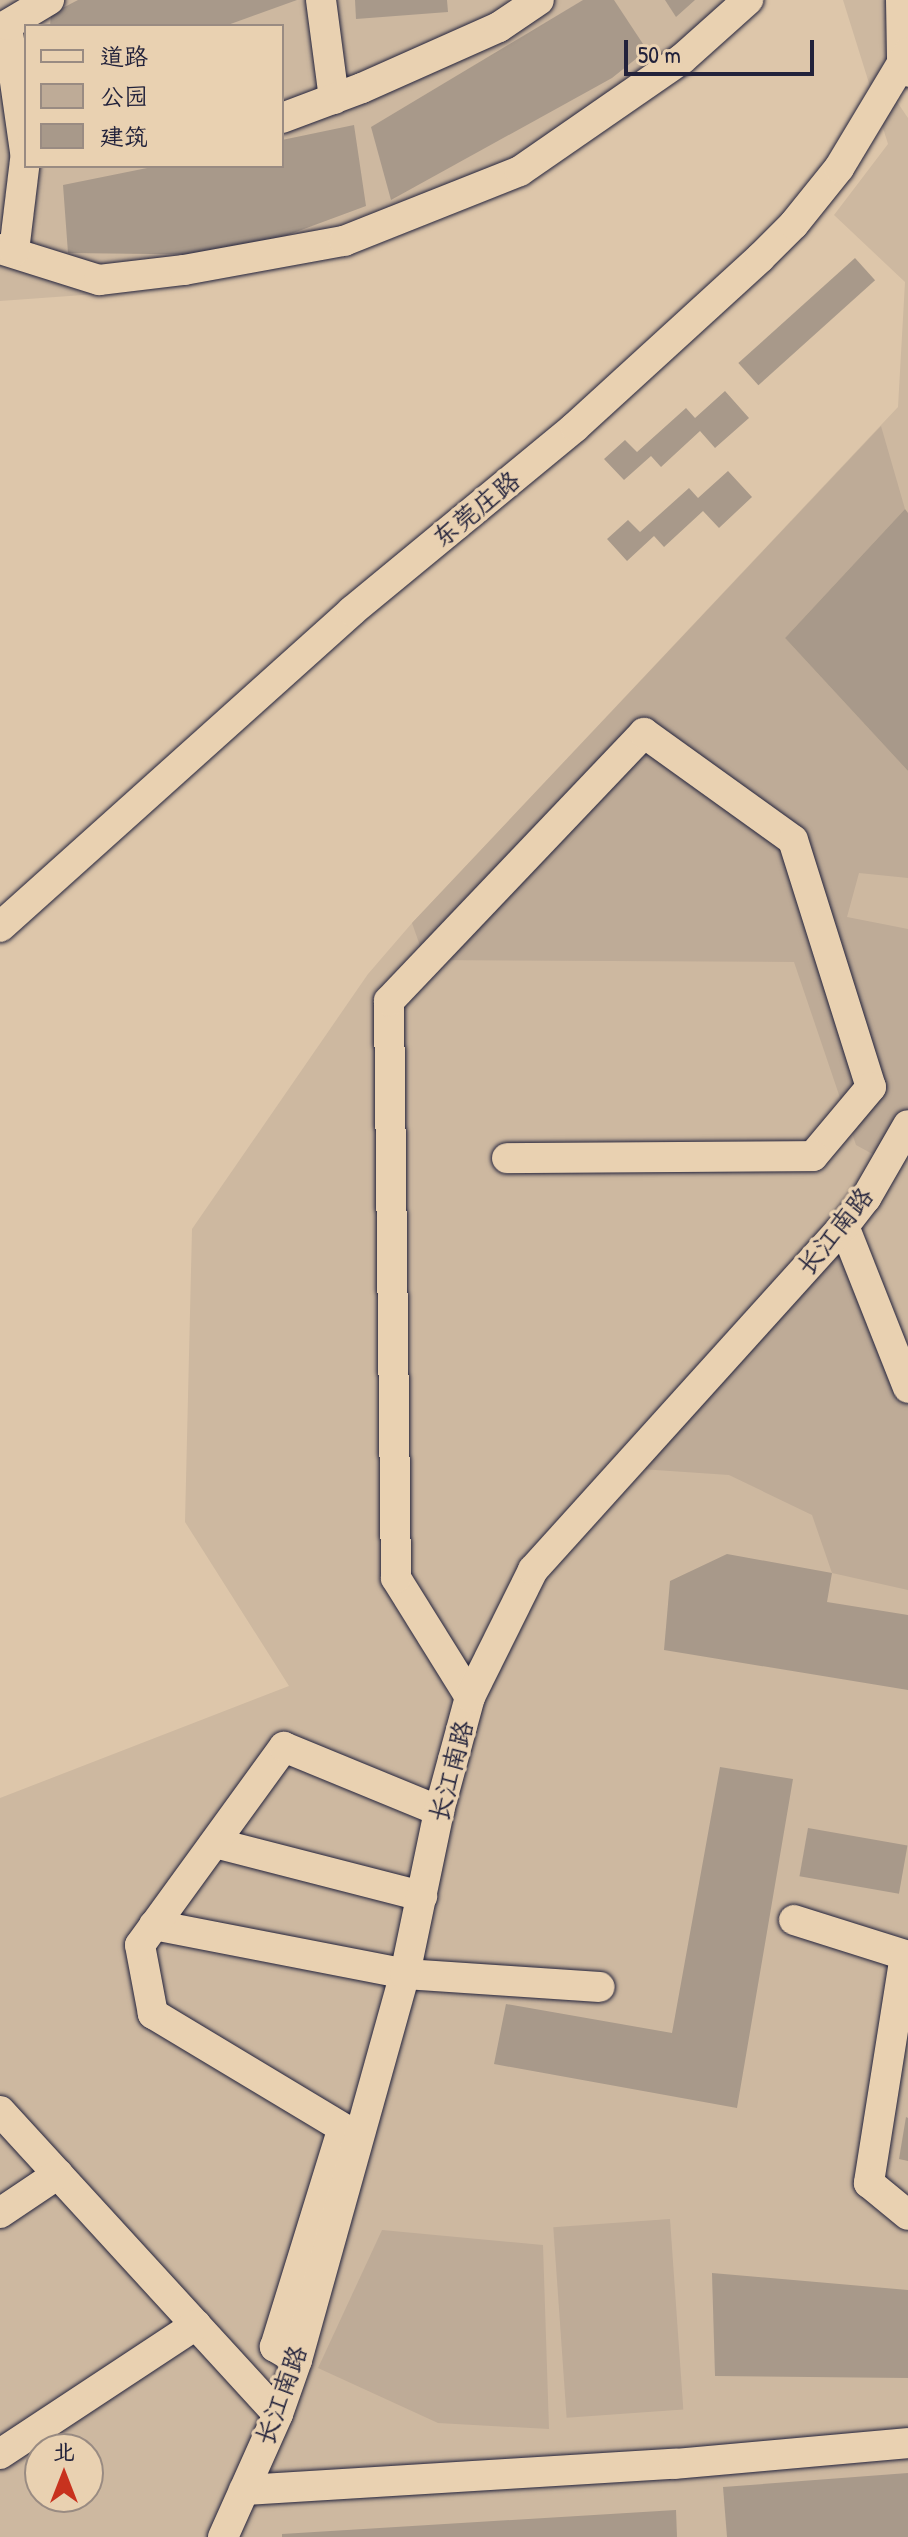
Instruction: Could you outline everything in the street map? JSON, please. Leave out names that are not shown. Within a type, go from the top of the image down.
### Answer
[{"type":"street","points":[[24,145],[7,25],[49,0]]},
{"type":"street","points":[[321,0],[334,99]]},
{"type":"street","points":[[284,117],[334,99],[499,27],[539,0]]},
{"type":"street","points":[[24,157],[7,250],[99,280],[184,270],[344,241],[520,171],[682,59],[748,0]]},
{"type":"street","points":[[901,0],[908,90]]},
{"type":"street","name":"东莞庄路","points":[[0,927],[352,611],[575,427],[760,258],[794,224],[839,168],[906,62]]},
{"type":"street","points":[[470,1697],[396,1578],[389,1001],[644,733],[793,840],[871,1087],[813,1156],[507,1158]]},
{"type":"street","name":"长江南路","points":[[223,2537],[278,2414],[297,2360],[405,1974],[439,1811],[470,1697],[533,1570],[844,1226],[866,1198],[908,1125]]},
{"type":"street","points":[[844,1226],[908,1388]]},
{"type":"street","points":[[297,2360],[275,2347],[343,2128],[153,2014],[140,1945],[284,1747],[439,1811]]},
{"type":"street","points":[[215,1843],[422,1896]]},
{"type":"street","points":[[794,1920],[906,1955],[869,2183],[908,2215]]},
{"type":"street","points":[[154,1925],[405,1974],[600,1987]]},
{"type":"street","points":[[0,2111],[278,2414]]},
{"type":"street","points":[[0,2213],[58,2174]]},
{"type":"street","points":[[0,2454],[196,2325]]},
{"type":"street","points":[[244,2490],[674,2464],[908,2443]]},
{"type":"shaded area","points":[[0,0],[761,0],[518,185],[97,294],[0,301]]},
{"type":"shaded area","points":[[843,0],[891,0],[887,87],[908,118],[908,2537],[0,2537],[0,1798],[289,1686],[185,1522],[192,1229],[368,974],[412,923],[898,407],[905,282],[834,215],[888,144]]},
{"type":"green space","points":[[881,426],[905,509],[785,638],[908,771],[908,878],[859,873],[847,917],[908,929],[908,1125],[887,1162],[856,1145],[794,962],[425,960],[412,923]]},
{"type":"green space","points":[[844,1226],[908,1375],[908,1590],[832,1573],[812,1515],[729,1475],[626,1468]]},
{"type":"green space","points":[[670,2219],[683,2410],[567,2418],[553,2227]]},
{"type":"green space","points":[[382,2230],[543,2245],[549,2429],[438,2423],[318,2368]]},
{"type":"building","points":[[78,0],[297,0],[231,24],[50,24],[51,14]]},
{"type":"building","points":[[355,0],[447,0],[448,12],[356,19]]},
{"type":"building","points":[[583,0],[614,0],[647,50],[612,78],[391,200],[371,127]]},
{"type":"building","points":[[665,0],[695,0],[676,17]]},
{"type":"building","points":[[354,125],[366,206],[234,255],[68,253],[63,185],[147,168],[284,168],[284,140]]},
{"type":"building","points":[[855,258],[875,280],[758,385],[738,363]]},
{"type":"building","points":[[725,391],[749,418],[715,448],[700,431],[661,467],[651,456],[624,480],[604,459],[625,440],[637,452],[686,408],[695,418]]},
{"type":"building","points":[[728,471],[752,497],[719,528],[703,511],[664,547],[654,536],[627,561],[607,539],[628,520],[640,532],[689,488],[698,498]]},
{"type":"building","points":[[905,509],[908,513],[908,771],[785,638]]},
{"type":"building","points":[[727,1554],[832,1573],[827,1602],[908,1615],[908,1690],[664,1650],[670,1581]]},
{"type":"building","points":[[720,1767],[793,1779],[737,2108],[494,2064],[506,2004],[672,2033]]},
{"type":"building","points":[[808,1828],[907,1846],[899,1894],[799,1876]]},
{"type":"building","points":[[908,2118],[908,2161],[899,2159]]},
{"type":"building","points":[[712,2273],[908,2290],[908,2378],[715,2376]]},
{"type":"building","points":[[908,2473],[908,2537],[727,2537],[723,2487]]},
{"type":"building","points":[[676,2510],[677,2537],[282,2537],[282,2534]]}]
